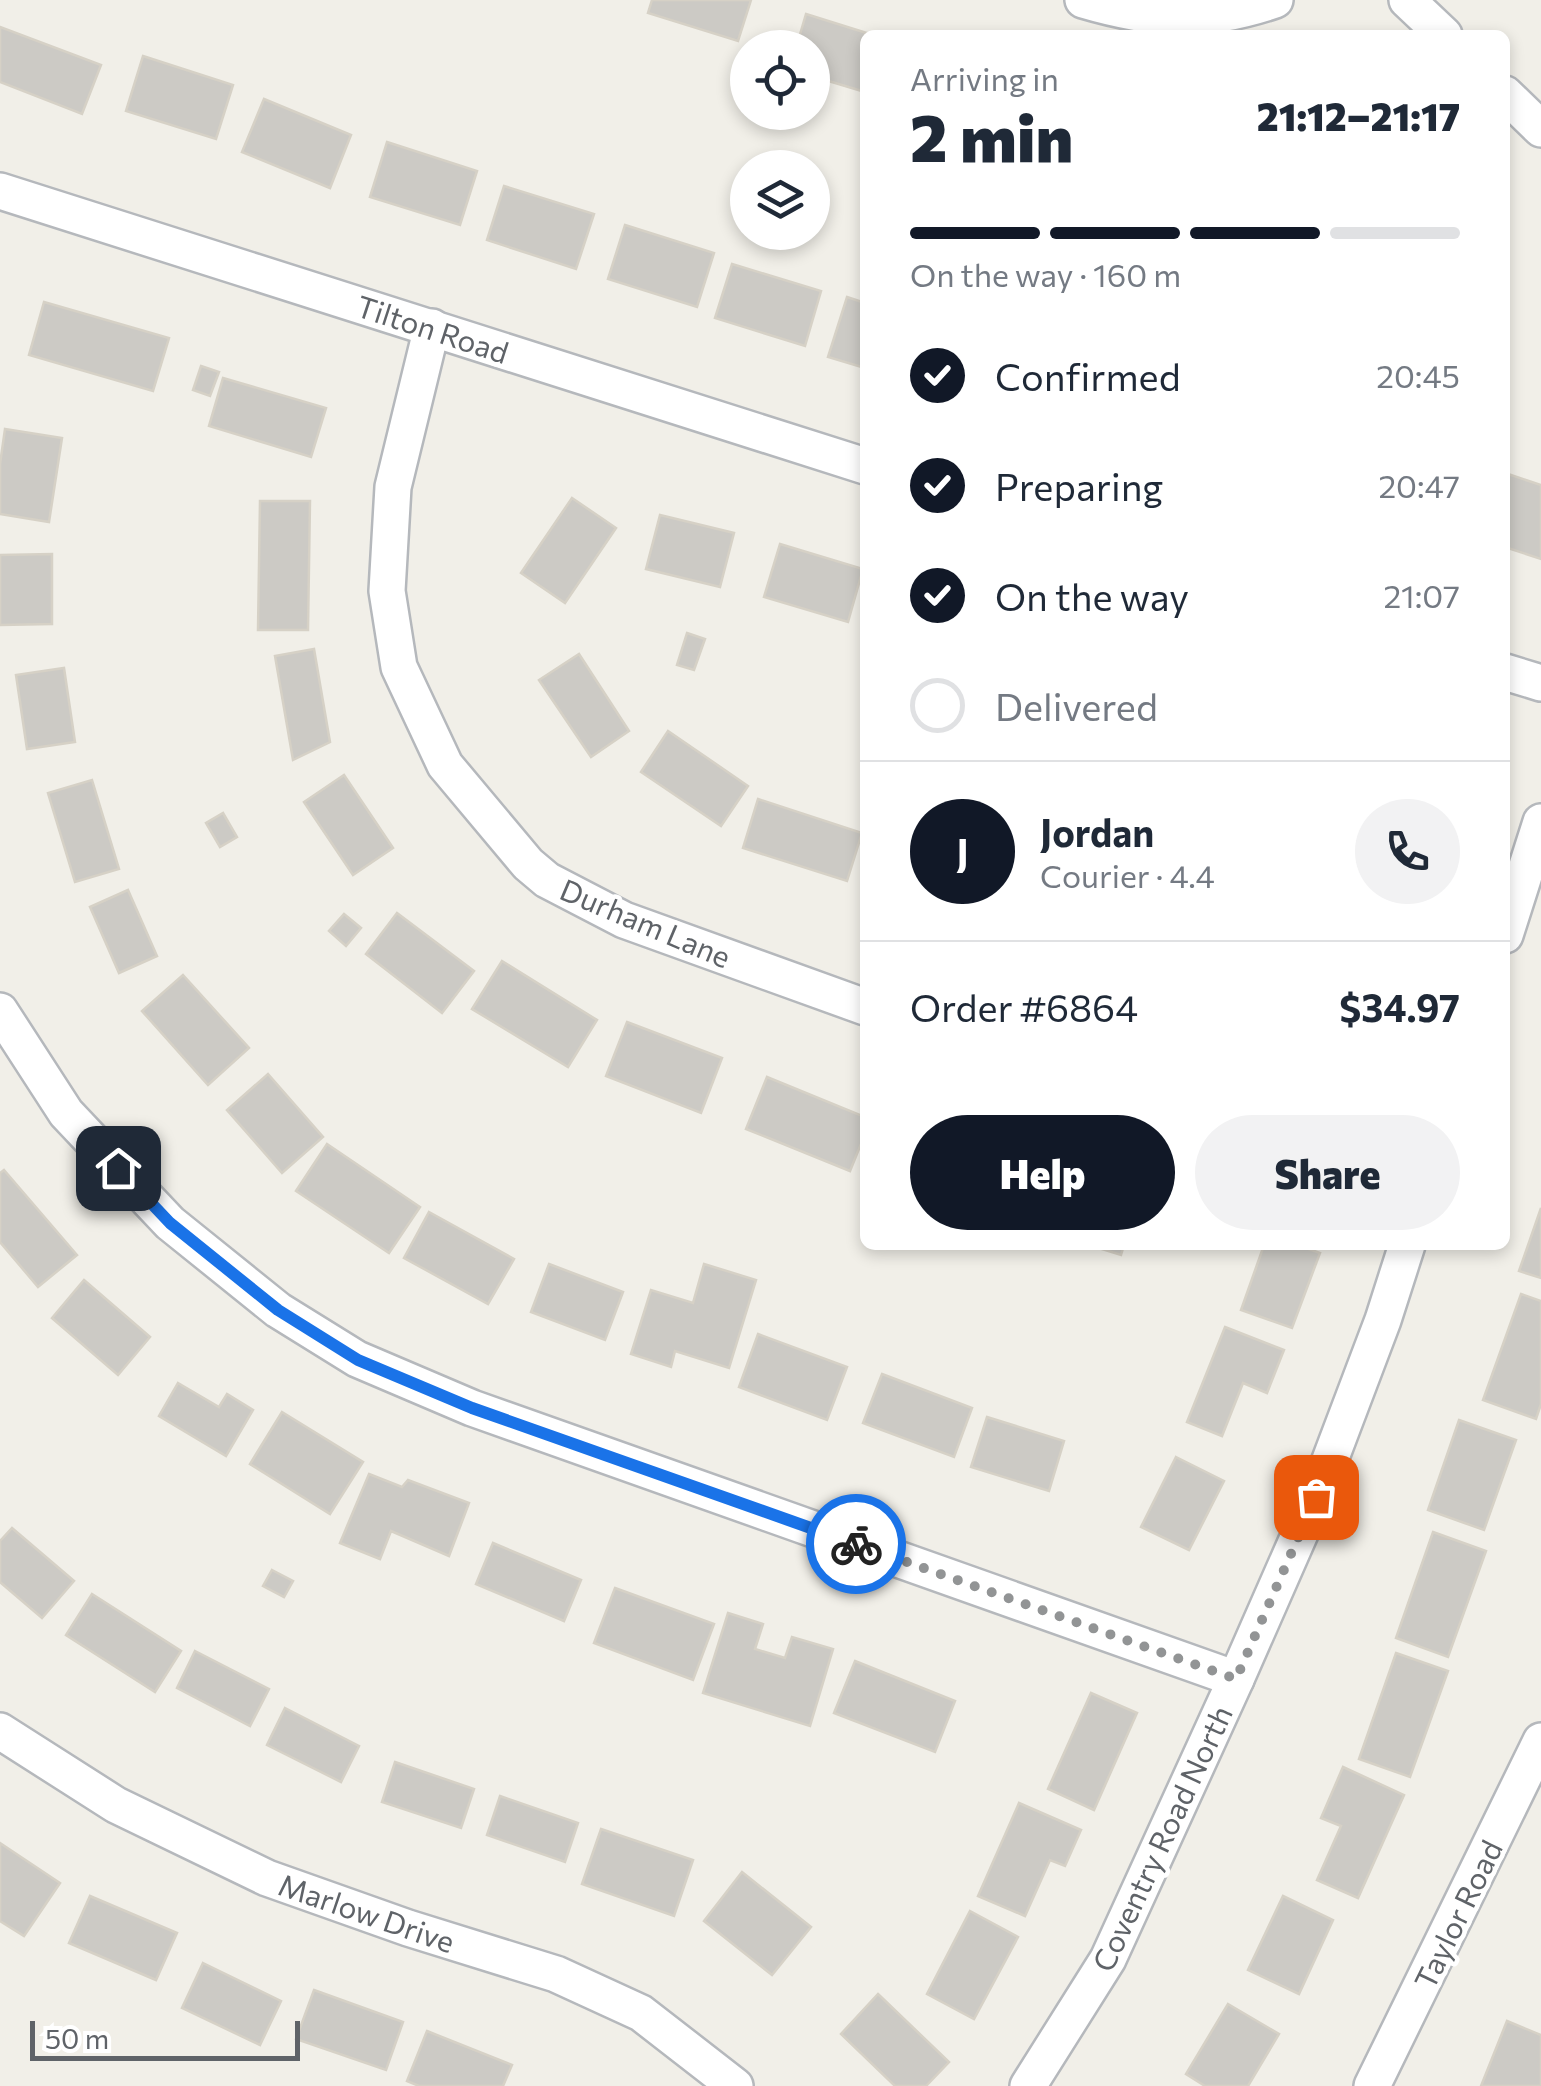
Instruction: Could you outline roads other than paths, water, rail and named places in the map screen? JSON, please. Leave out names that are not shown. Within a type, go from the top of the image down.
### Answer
[{"type":"street","points":[[1083,0],[1181,20],[1246,10],[1276,0]]},
{"type":"street","points":[[1407,0],[1439,30]]},
{"type":"street","points":[[1510,99],[1541,128]]},
{"type":"street","name":"Tilton Road","points":[[0,190],[860,464]]},
{"type":"street","name":"Durham Lane","points":[[432,327],[393,487],[387,591],[400,666],[445,764],[528,864],[547,880],[624,920],[860,1006]]},
{"type":"street","points":[[1510,674],[1541,684]]},
{"type":"street","points":[[1510,919],[1541,822]]},
{"type":"street","points":[[0,1011],[66,1112],[170,1223],[278,1310],[358,1360],[490,1414],[1236,1679]]},
{"type":"street","name":"Coventry Road North","points":[[1028,2086],[1108,1959],[1236,1679],[1316,1497],[1383,1320],[1404,1250]]},
{"type":"street","name":"Marlow Drive","points":[[0,1731],[116,1806],[267,1878],[408,1928],[556,1974],[641,2013],[735,2086]]},
{"type":"street","name":"Taylor Road","points":[[1372,2086],[1541,1742]]}]
